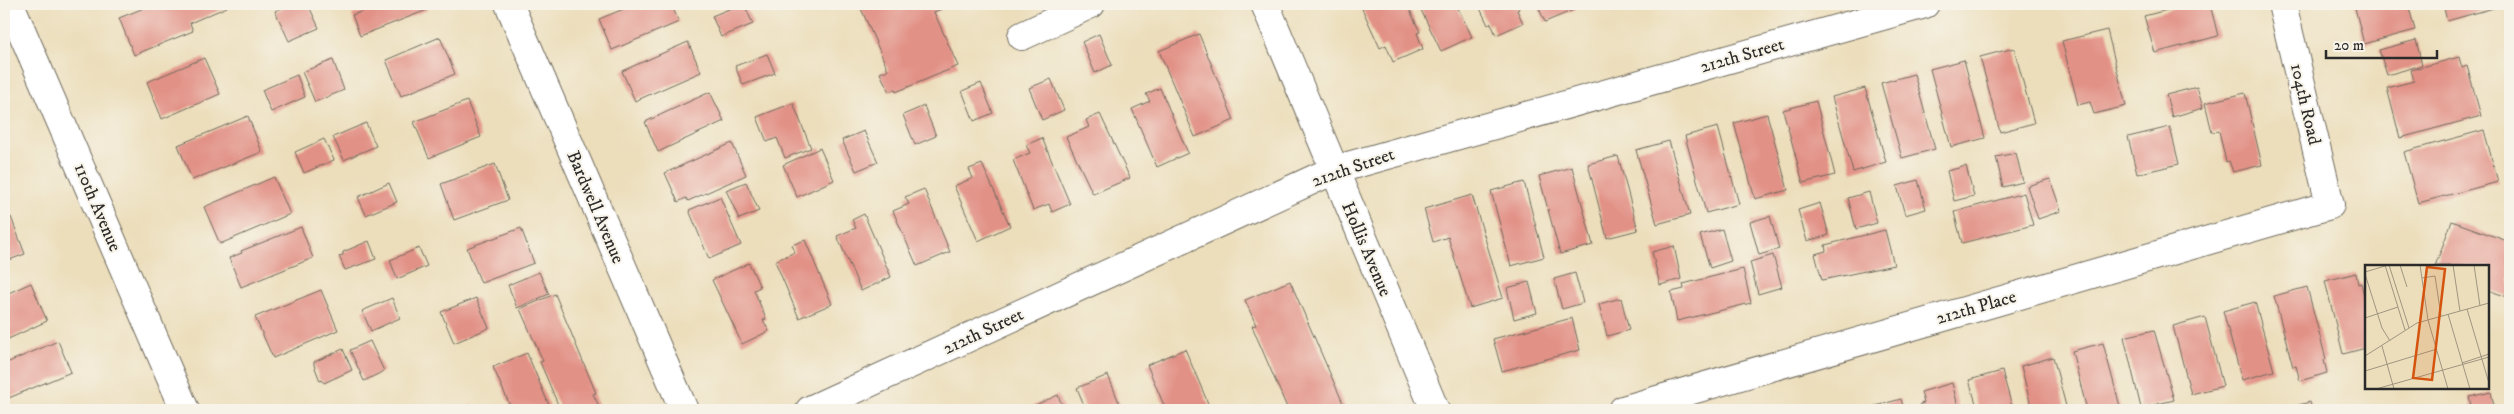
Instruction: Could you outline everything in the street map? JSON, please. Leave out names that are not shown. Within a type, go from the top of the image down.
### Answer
[{"type":"street","name":"110th Avenue","points":[[10,4],[185,410]]},
{"type":"street","name":"Bardwell Avenue","points":[[509,4],[684,410]]},
{"type":"street","points":[[1022,36],[1091,4]]},
{"type":"street","name":"Hollis Avenue","points":[[1265,4],[1435,410]]},
{"type":"street","name":"212th Street","points":[[810,410],[1334,170],[1925,4]]},
{"type":"street","name":"104th Road","points":[[2282,4],[2330,204]]},
{"type":"street","name":"212th Place","points":[[1623,410],[2330,204]]},
{"type":"building","points":[[154,4],[225,4],[227,7],[190,23],[193,31],[134,55],[119,18]]},
{"type":"building","points":[[292,4],[308,4],[319,28],[289,41],[275,11]]},
{"type":"building","points":[[361,4],[425,4],[427,10],[360,36],[352,15],[364,11]]},
{"type":"building","points":[[636,4],[671,4],[679,22],[612,50],[599,19]]},
{"type":"building","points":[[744,4],[753,24],[721,37],[712,16]]},
{"type":"building","points":[[859,4],[954,4],[934,12],[958,66],[896,92],[895,89],[889,92],[880,73],[888,70]]},
{"type":"building","points":[[1360,4],[1407,4],[1420,32],[1417,33],[1423,49],[1393,62],[1386,45],[1380,48]]},
{"type":"building","points":[[1418,4],[1456,4],[1472,37],[1441,51]]},
{"type":"building","points":[[1478,4],[1517,4],[1519,9],[1517,10],[1523,23],[1496,35],[1491,23],[1488,25]]},
{"type":"building","points":[[1537,4],[1574,4],[1576,9],[1545,22]]},
{"type":"building","points":[[2190,4],[2210,4],[2218,36],[2155,53],[2144,16]]},
{"type":"building","points":[[2354,4],[2408,4],[2415,30],[2364,44]]},
{"type":"building","points":[[2443,4],[2497,4],[2497,7],[2447,21]]},
{"type":"building","points":[[2107,30],[2126,106],[2094,114],[2090,102],[2078,105],[2062,41]]},
{"type":"building","points":[[1099,34],[1112,65],[1095,73],[1082,42]]},
{"type":"building","points":[[1199,34],[1234,120],[1195,137],[1159,51]]},
{"type":"building","points":[[440,37],[455,74],[401,96],[386,60]]},
{"type":"building","points":[[2416,40],[2422,65],[2387,75],[2379,50]]},
{"type":"building","points":[[688,42],[701,72],[635,101],[622,71]]},
{"type":"building","points":[[2014,48],[2034,123],[2000,132],[1980,57]]},
{"type":"building","points":[[767,54],[775,73],[743,85],[735,66]]},
{"type":"building","points":[[2459,57],[2462,68],[2467,66],[2481,116],[2400,138],[2387,88],[2414,81],[2411,70]]},
{"type":"building","points":[[204,58],[220,94],[162,119],[147,82]]},
{"type":"building","points":[[333,60],[344,90],[315,102],[302,72]]},
{"type":"building","points":[[1964,60],[1985,138],[1951,147],[1930,69]]},
{"type":"building","points":[[1914,74],[1935,149],[1902,158],[1881,83]]},
{"type":"building","points":[[297,75],[305,97],[271,112],[262,90]]},
{"type":"building","points":[[1051,79],[1064,110],[1042,120],[1029,88]]},
{"type":"building","points":[[981,83],[993,113],[974,121],[962,91]]},
{"type":"building","points":[[2197,87],[2203,108],[2172,117],[2166,95]]},
{"type":"building","points":[[1160,88],[1188,153],[1157,167],[1132,109],[1150,101],[1146,94]]},
{"type":"building","points":[[1865,88],[1886,162],[1853,172],[1832,97]]},
{"type":"building","points":[[710,92],[724,121],[658,152],[645,122]]},
{"type":"building","points":[[2245,93],[2262,165],[2233,172],[2229,161],[2226,162],[2219,131],[2212,132],[2205,103]]},
{"type":"building","points":[[467,101],[481,137],[429,158],[414,122]]},
{"type":"building","points":[[1816,101],[1835,175],[1803,183],[1783,110]]},
{"type":"building","points":[[793,103],[811,148],[785,158],[777,138],[767,142],[757,117]]},
{"type":"building","points":[[924,106],[936,136],[915,145],[903,115]]},
{"type":"building","points":[[1100,114],[1130,178],[1093,194],[1066,137],[1089,127],[1086,120]]},
{"type":"building","points":[[1767,114],[1788,190],[1755,199],[1734,123]]},
{"type":"building","points":[[248,116],[262,152],[192,180],[178,145]]},
{"type":"building","points":[[366,123],[376,146],[344,160],[333,137]]},
{"type":"building","points":[[1718,127],[1739,204],[1706,213],[1685,136]]},
{"type":"building","points":[[2170,127],[2179,164],[2137,174],[2128,137]]},
{"type":"building","points":[[2484,130],[2498,182],[2418,203],[2404,152]]},
{"type":"building","points":[[864,131],[878,162],[856,171],[842,140]]},
{"type":"building","points":[[1042,138],[1070,204],[1052,212],[1049,204],[1033,210],[1013,160],[1030,153],[1026,145]]},
{"type":"building","points":[[324,139],[334,160],[304,173],[295,152]]},
{"type":"building","points":[[1669,141],[1690,215],[1657,224],[1636,150]]},
{"type":"building","points":[[732,143],[746,175],[688,201],[686,198],[678,202],[665,173]]},
{"type":"building","points":[[820,148],[834,180],[797,197],[783,165]]},
{"type":"building","points":[[2016,153],[2023,182],[2003,187],[1996,157]]},
{"type":"building","points":[[1618,156],[1638,230],[1607,238],[1588,164]]},
{"type":"building","points":[[495,164],[508,200],[454,220],[441,184]]},
{"type":"building","points":[[982,164],[1010,226],[978,241],[954,186],[973,178],[969,169]]},
{"type":"building","points":[[1966,166],[1974,196],[1954,201],[1947,171]]},
{"type":"building","points":[[1572,167],[1593,245],[1560,254],[1539,176]]},
{"type":"building","points":[[274,177],[290,214],[220,244],[204,207]]},
{"type":"building","points":[[2050,179],[2061,211],[2038,219],[2027,186]]},
{"type":"building","points":[[1918,180],[1926,209],[1905,215],[1897,186]]},
{"type":"building","points":[[746,182],[759,211],[739,219],[726,190]]},
{"type":"building","points":[[1524,182],[1544,257],[1511,266],[1491,191]]},
{"type":"building","points":[[389,183],[397,202],[366,215],[358,197]]},
{"type":"building","points":[[924,189],[950,252],[917,266],[893,211],[909,204],[905,197]]},
{"type":"building","points":[[1869,192],[1877,223],[1856,229],[1848,198]]},
{"type":"building","points":[[2024,193],[2033,225],[1962,243],[1954,212]]},
{"type":"building","points":[[1472,195],[1503,298],[1470,308],[1448,237],[1433,242],[1424,209]]},
{"type":"building","points":[[720,197],[741,245],[709,259],[689,210]]},
{"type":"building","points":[[1820,203],[1829,235],[1807,241],[1798,210]]},
{"type":"building","points":[[864,214],[891,277],[861,291],[837,236],[856,228],[852,220]]},
{"type":"building","points":[[1770,216],[1779,249],[1759,255],[1750,222]]},
{"type":"building","points":[[11,217],[25,254],[4,262],[4,220]]},
{"type":"building","points":[[2452,221],[2510,242],[2510,298],[2489,290],[2489,265],[2435,265]]},
{"type":"building","points":[[301,227],[313,258],[241,287],[229,258],[242,253],[241,251]]},
{"type":"building","points":[[521,228],[534,263],[481,283],[467,248]]},
{"type":"building","points":[[1722,229],[1731,261],[1710,268],[1700,235]]},
{"type":"building","points":[[1885,230],[1894,265],[1822,280],[1815,254],[1826,251],[1825,245]]},
{"type":"building","points":[[805,240],[832,304],[799,318],[775,261],[795,252],[792,245]]},
{"type":"building","points":[[369,241],[376,259],[345,270],[339,256],[343,255],[343,252]]},
{"type":"building","points":[[1674,246],[1681,279],[1660,285],[1652,252]]},
{"type":"building","points":[[419,248],[427,266],[397,279],[390,260]]},
{"type":"building","points":[[1773,255],[1782,287],[1758,294],[1750,262]]},
{"type":"building","points":[[749,263],[760,287],[754,290],[766,319],[763,320],[769,331],[742,344],[712,280]]},
{"type":"building","points":[[1743,269],[1751,303],[1677,321],[1671,292],[1684,289],[1683,284]]},
{"type":"building","points":[[539,272],[549,294],[517,308],[508,285]]},
{"type":"building","points":[[1575,273],[1583,303],[1562,309],[1554,279]]},
{"type":"building","points":[[2356,273],[2358,284],[2361,283],[2365,300],[2365,348],[2343,354],[2325,281]]},
{"type":"building","points":[[1290,281],[1346,410],[1288,410],[1252,326],[1256,325],[1245,300]]},
{"type":"building","points":[[1529,282],[1537,313],[1514,319],[1507,288]]},
{"type":"building","points":[[31,283],[47,321],[4,341],[4,295]]},
{"type":"building","points":[[2307,287],[2326,359],[2324,360],[2327,373],[2300,381],[2296,366],[2293,367],[2274,296]]},
{"type":"building","points":[[321,290],[338,330],[273,358],[255,317]]},
{"type":"building","points":[[555,294],[596,393],[593,394],[599,406],[588,410],[563,410],[559,407],[540,362],[543,361],[520,309]]},
{"type":"building","points":[[392,298],[400,318],[371,331],[362,311]]},
{"type":"building","points":[[476,298],[489,328],[454,343],[441,312]]},
{"type":"building","points":[[1621,298],[1629,330],[1607,336],[1599,304]]},
{"type":"building","points":[[2255,302],[2274,371],[2242,380],[2223,311]]},
{"type":"building","points":[[2205,317],[2223,386],[2191,394],[2173,326]]},
{"type":"building","points":[[1572,318],[1580,350],[1502,371],[1493,339]]},
{"type":"building","points":[[2154,330],[2174,400],[2141,408],[2124,337]]},
{"type":"building","points":[[58,341],[71,372],[4,400],[4,364]]},
{"type":"building","points":[[370,341],[384,371],[364,381],[350,350]]},
{"type":"building","points":[[2103,343],[2121,410],[2087,410],[2072,351]]},
{"type":"building","points":[[343,349],[352,370],[324,383],[322,380],[320,381],[314,362]]},
{"type":"building","points":[[1185,349],[1210,408],[1205,410],[1166,410],[1147,365]]},
{"type":"building","points":[[527,353],[551,410],[512,410],[493,367]]},
{"type":"building","points":[[2053,357],[2067,410],[2032,410],[2021,366]]},
{"type":"building","points":[[2002,371],[2013,410],[1978,410],[1969,380]]},
{"type":"building","points":[[1108,375],[1122,410],[1086,410],[1077,388]]},
{"type":"building","points":[[1952,383],[1959,410],[1922,410],[1920,404],[1924,403],[1921,392]]},
{"type":"building","points":[[2491,392],[2495,410],[2472,410],[2469,397]]},
{"type":"building","points":[[1058,395],[1064,410],[1033,410],[1031,407]]},
{"type":"building","points":[[1901,399],[1904,410],[1869,410],[1868,408]]},
{"type":"building","points":[[2310,402],[2312,410],[2292,410],[2291,407]]},
{"type":"building","points":[[472,405],[475,410],[460,410]]}]
